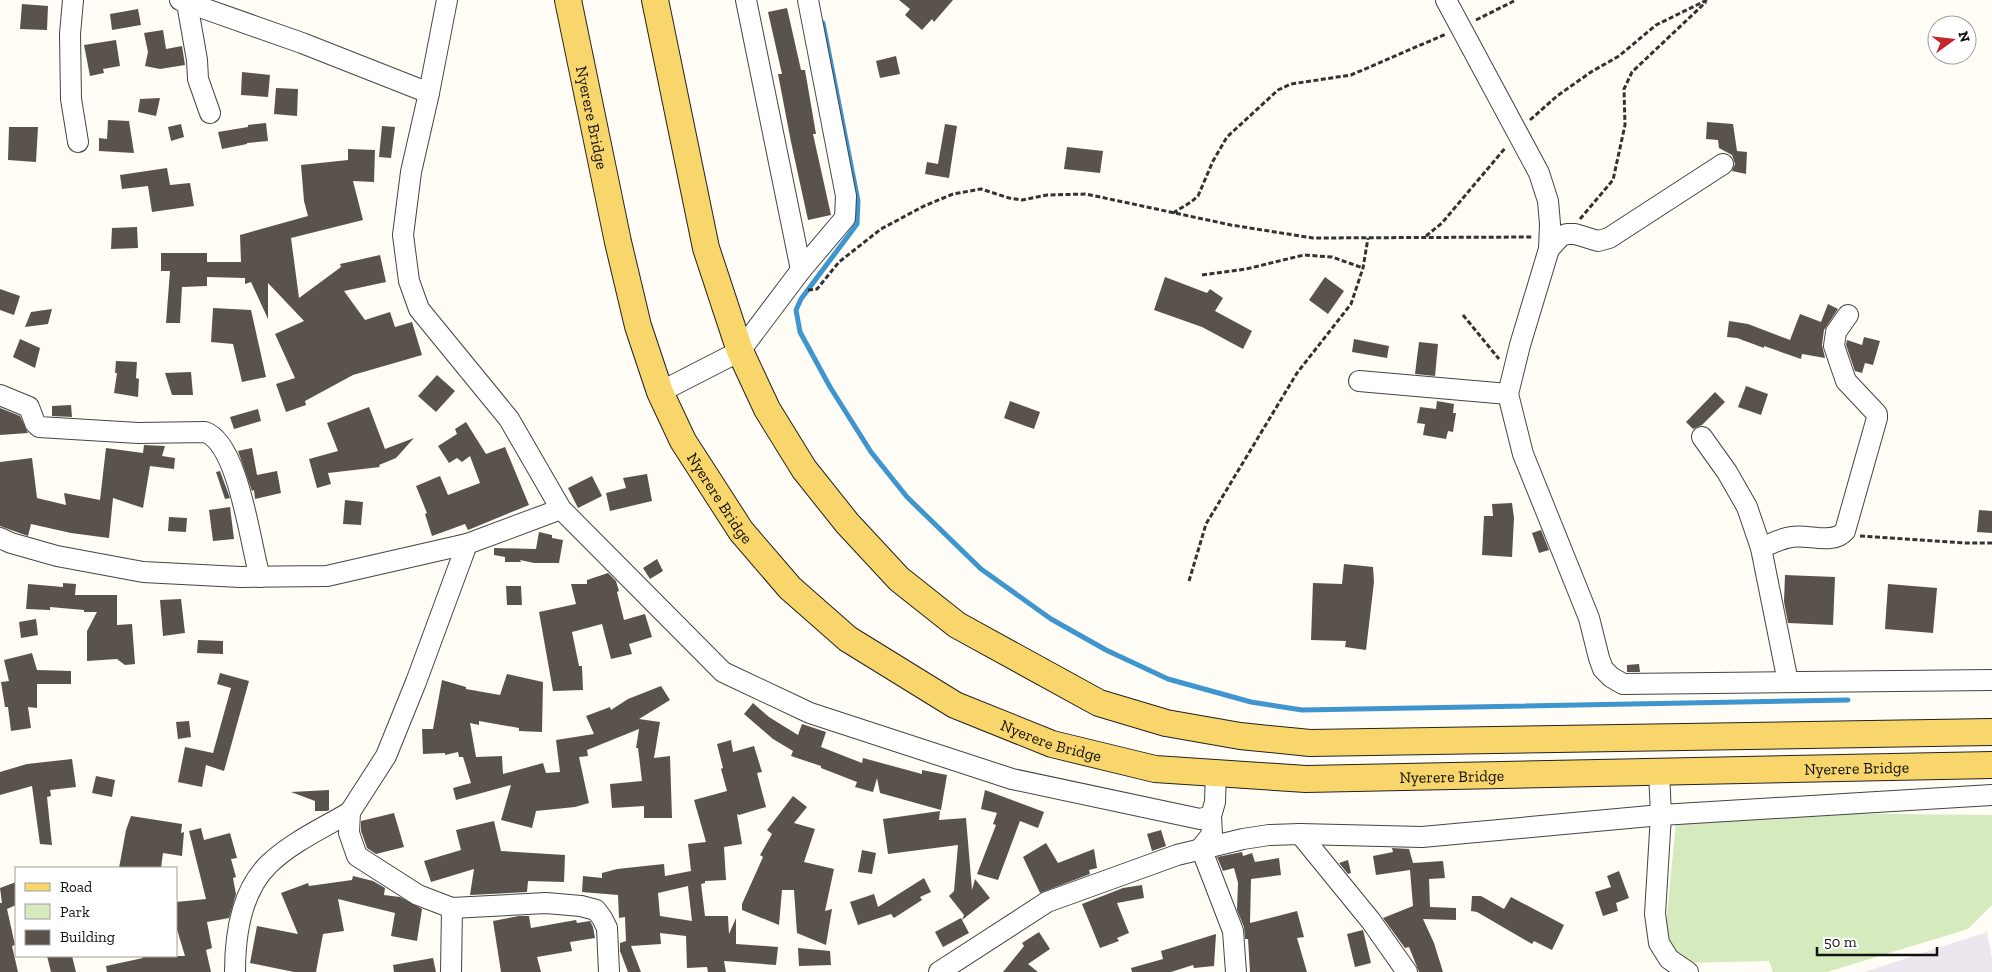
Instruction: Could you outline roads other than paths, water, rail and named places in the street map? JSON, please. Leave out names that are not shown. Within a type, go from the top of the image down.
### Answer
[{"type":"main road","name":"Nyerere Bridge","points":[[568,0],[618,242],[638,326],[660,392],[683,441],[741,531],[790,588],[848,639],[955,705],[1052,744],[1155,770],[1216,774],[1306,779],[1992,765]]},
{"type":"main road","points":[[655,0],[706,248],[740,351],[767,409],[804,469],[847,523],[899,579],[957,625],[1099,703],[1166,723],[1240,736],[1310,743],[1992,732]]},
{"type":"street","points":[[73,0],[70,34],[71,99],[78,142]]},
{"type":"street","points":[[447,0],[411,172],[403,235],[409,281],[419,309],[509,419],[561,509],[723,672],[810,713],[1012,779],[1182,816],[1200,819],[1211,816]]},
{"type":"street","points":[[746,0],[801,270]]},
{"type":"street","points":[[660,392],[740,351],[801,270],[845,218],[846,196],[808,0]]},
{"type":"street","points":[[1446,0],[1541,180],[1548,202],[1555,240],[1520,345],[1510,386],[1523,454],[1589,618],[1603,668],[1611,677],[1624,684],[1992,680]]},
{"type":"street","points":[[184,1],[429,93]]},
{"type":"street","points":[[184,1],[197,60],[198,79],[210,114]]},
{"type":"street","points":[[1555,240],[1575,234],[1598,241],[1609,238],[1723,164]]},
{"type":"street","points":[[1761,548],[1790,537],[1831,538],[1842,535],[1845,531],[1877,418],[1876,414],[1846,381],[1834,346],[1836,332],[1848,315]]},
{"type":"street","points":[[1360,381],[1510,386]]},
{"type":"street","points":[[0,395],[29,406],[35,423],[40,427],[138,433],[205,432],[213,435],[220,443],[237,480],[260,577]]},
{"type":"street","points":[[1702,437],[1727,472],[1747,507],[1761,548],[1788,682]]},
{"type":"street","points":[[0,538],[57,556],[143,572],[260,577],[327,576],[467,544],[561,509]]},
{"type":"street","points":[[235,972],[237,938],[244,907],[254,881],[284,851],[350,812],[386,756],[416,682],[467,544]]},
{"type":"street","points":[[1659,772],[1661,815],[1654,914],[1659,943],[1669,959],[1688,972]]},
{"type":"street","points":[[1201,848],[1212,834],[1211,816],[1216,774]]},
{"type":"street","points":[[951,969],[1047,902],[1201,848],[1269,835],[1422,837],[1661,815],[1992,795]]},
{"type":"street","points":[[350,812],[349,833],[357,856],[418,895],[452,908],[546,903],[581,906],[596,910],[607,928],[609,972]]},
{"type":"street","points":[[1300,834],[1371,921],[1407,972]]},
{"type":"street","points":[[1201,848],[1233,930],[1236,972]]},
{"type":"street","points":[[451,972],[452,908]]},
{"type":"waterway","points":[[823,23],[858,201],[857,224],[801,299],[796,310],[800,332],[830,387],[871,452],[907,497],[981,569],[1051,619],[1106,650],[1168,679],[1251,702],[1302,710],[1848,700]]}]
